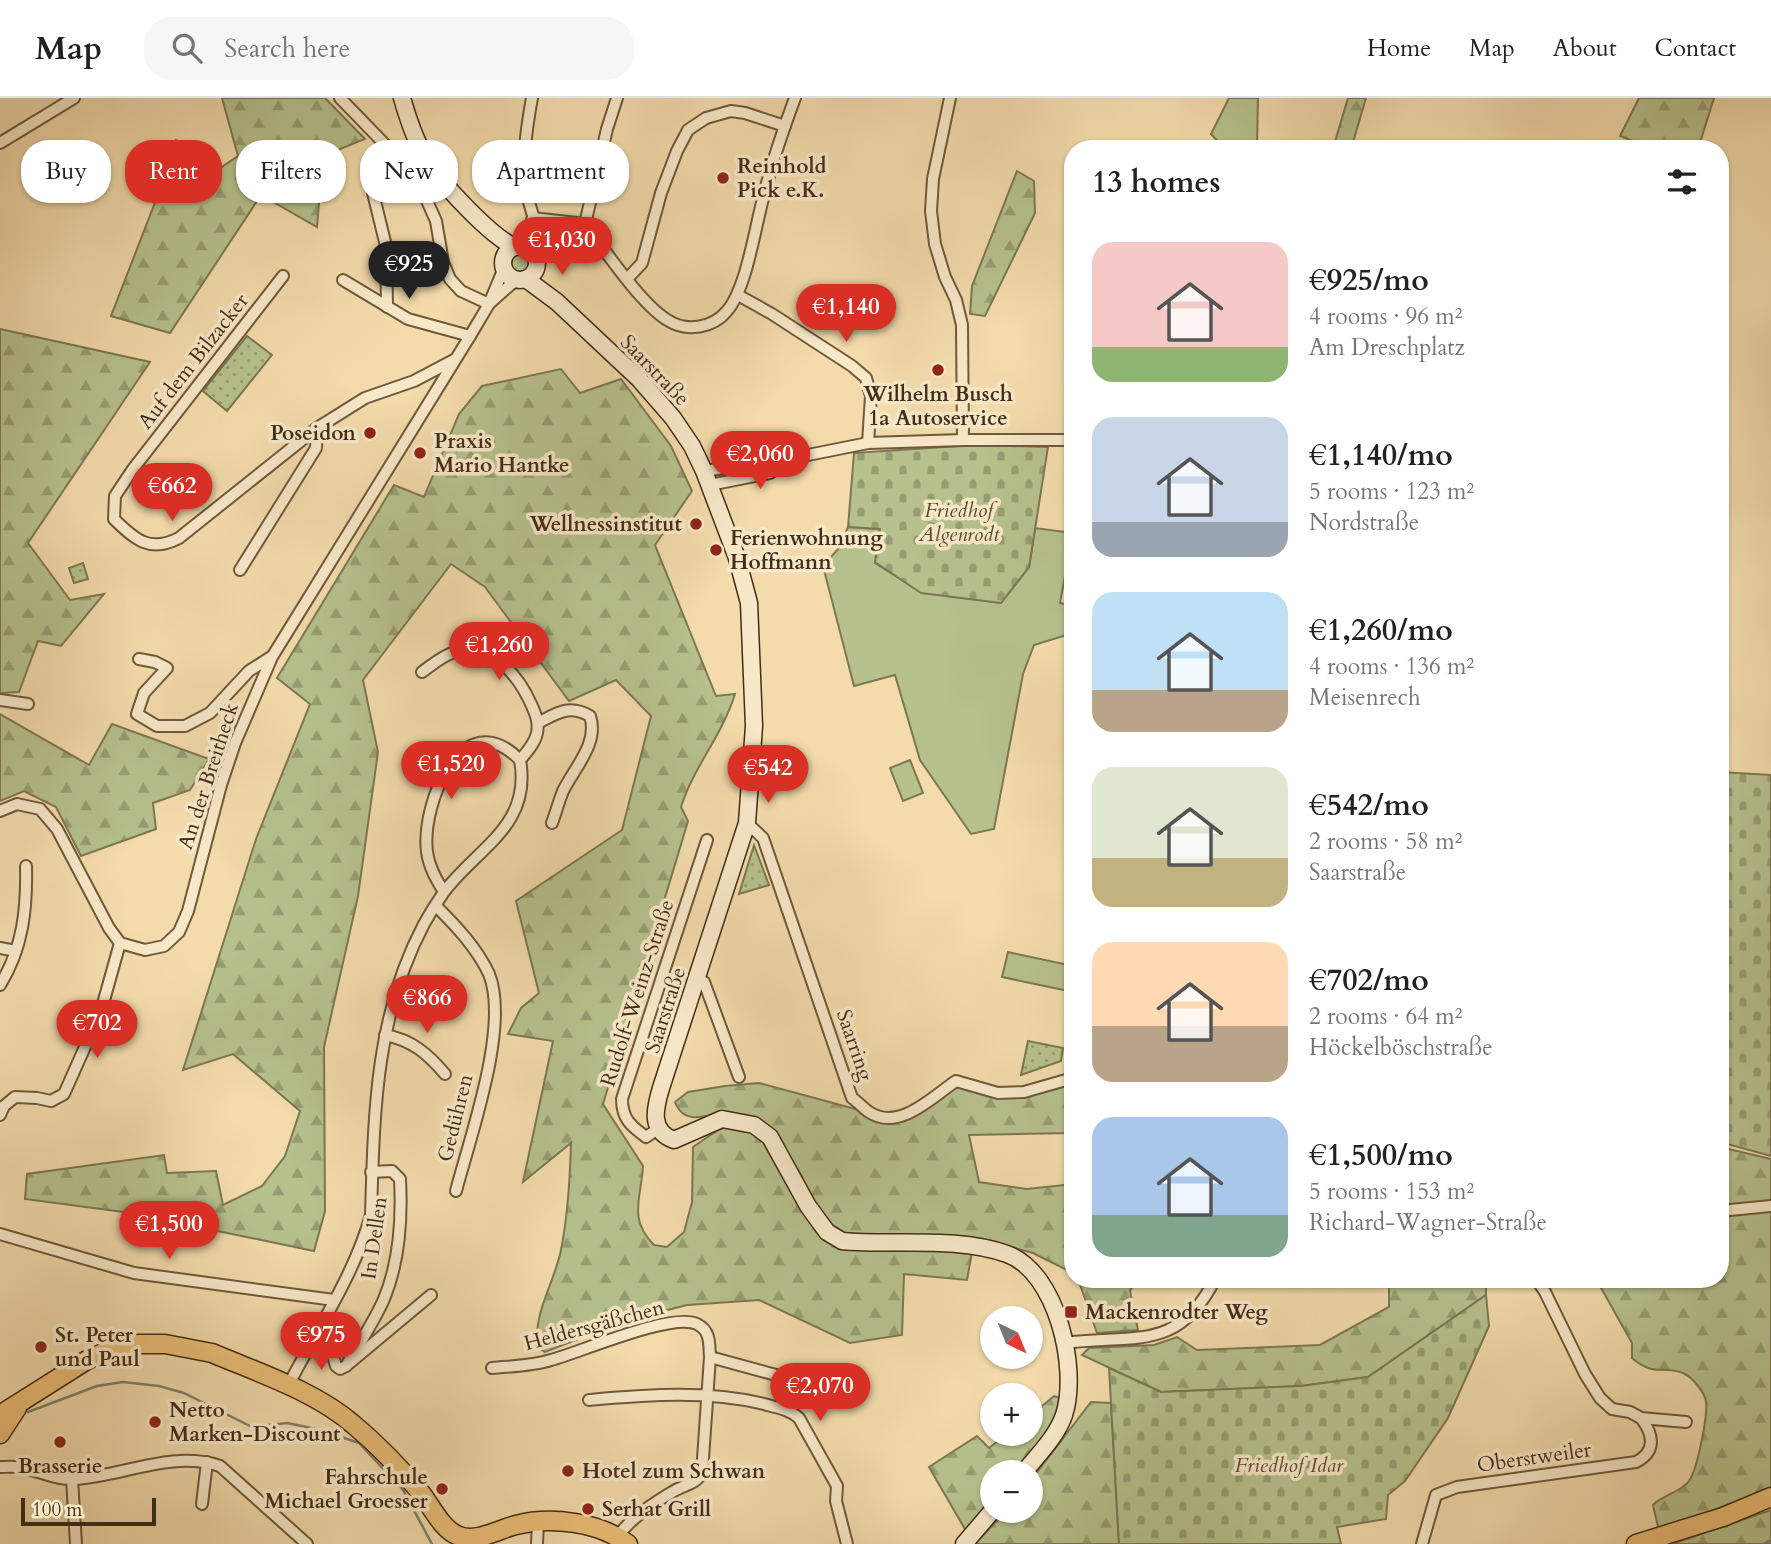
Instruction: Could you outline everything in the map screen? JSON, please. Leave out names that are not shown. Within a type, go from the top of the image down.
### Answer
[{"type":"main road","points":[[0,1415],[96,1355],[114,1348],[138,1344],[175,1345],[212,1353],[329,1406],[352,1423],[391,1460],[446,1535],[475,1540],[517,1524],[538,1522],[588,1526],[623,1540]]},
{"type":"main road","points":[[0,1434],[19,1405]]},
{"type":"main road","points":[[1636,1544],[1723,1517],[1771,1497]]},
{"type":"street","points":[[0,143],[74,98]]},
{"type":"street","points":[[340,98],[403,163],[420,186],[436,221],[443,262],[450,279],[461,291],[489,304]]},
{"type":"street","name":"Saarstraße","points":[[402,98],[409,121],[427,160],[557,302],[653,394],[673,418],[692,446],[707,478],[737,558],[750,603],[754,726],[747,824],[656,1105],[655,1119],[658,1129]]},
{"type":"street","points":[[520,263],[538,242],[524,181],[524,139],[531,98]]},
{"type":"street","points":[[585,224],[617,98]]},
{"type":"street","points":[[533,218],[585,224],[652,308],[670,322],[686,327],[706,326],[726,313],[738,295],[764,192],[795,98]]},
{"type":"street","points":[[950,98],[933,179],[931,211],[935,244],[945,277],[956,300],[962,325],[962,440]]},
{"type":"street","points":[[628,278],[642,263],[677,150],[688,130],[706,118],[731,111],[785,127]]},
{"type":"street","points":[[375,203],[386,246],[387,307]]},
{"type":"street","name":"An der Breitheck","points":[[120,943],[145,950],[164,946],[179,932],[188,911],[234,743],[272,657],[489,304],[520,263]]},
{"type":"street","name":"An der Breitheck","points":[[489,304],[520,263]]},
{"type":"street","name":"Auf dem Bilzacker","points":[[283,276],[115,496],[114,519],[130,535],[148,544],[165,545],[179,538],[317,428],[365,398],[414,381],[456,359]]},
{"type":"street","points":[[343,280],[408,319],[470,336]]},
{"type":"street","points":[[738,295],[806,336],[866,378],[871,396],[868,443]]},
{"type":"street","points":[[240,570],[316,448],[317,428]]},
{"type":"street","points":[[707,478],[868,443],[1064,440]]},
{"type":"street","points":[[288,1386],[334,1300],[366,1233],[371,1216],[374,1102],[385,1035],[405,962],[444,892],[512,818],[521,789],[520,760],[537,734],[538,723],[528,697],[509,670],[491,655],[477,651],[454,652],[422,672]]},
{"type":"street","points":[[139,659],[156,662],[167,668],[144,693],[137,714],[156,726],[185,726],[210,713],[249,671],[272,657]]},
{"type":"street","points":[[0,700],[28,704]]},
{"type":"street","points":[[538,723],[561,711],[578,709],[590,716],[593,727],[591,741],[563,793],[552,822]]},
{"type":"street","points":[[444,892],[431,868],[427,838],[430,814],[448,767],[466,748],[485,742],[505,747],[520,760]]},
{"type":"street","points":[[0,811],[17,804],[40,809],[57,829],[109,928],[120,943],[101,1011],[64,1094],[51,1101],[15,1097],[4,1106],[0,1115]]},
{"type":"street","name":"Saarring","points":[[747,824],[763,838],[852,1098],[870,1113],[893,1119],[908,1114],[956,1081],[998,1093],[1024,1092],[1064,1081]]},
{"type":"street","name":"Rudolf-Weinz-Straße","points":[[658,1129],[646,1137],[634,1128],[626,1121],[622,1099],[707,840]]},
{"type":"street","points":[[0,985],[24,930],[26,866]]},
{"type":"street","name":"Gedühren","points":[[436,906],[474,949],[489,975],[495,1004],[486,1075],[456,1191]]},
{"type":"street","points":[[0,948],[16,951]]},
{"type":"street","points":[[697,978],[704,982],[739,1077]]},
{"type":"street","points":[[385,1035],[410,1042],[430,1056],[446,1074]]},
{"type":"street","points":[[658,1129],[665,1137],[674,1140],[722,1119],[754,1125],[769,1137],[808,1206],[827,1232],[842,1241],[956,1245],[1011,1256],[1026,1265],[1040,1280],[1056,1314],[1064,1343],[1068,1379],[1063,1416],[1033,1460]]},
{"type":"street","name":"In Dellen","points":[[346,1366],[384,1299],[395,1265],[400,1179],[391,1171],[371,1172]]},
{"type":"street","points":[[1729,1210],[1771,1206]]},
{"type":"street","points":[[0,1234],[134,1273],[334,1300]]},
{"type":"street","points":[[1064,1343],[1144,1337],[1167,1332],[1178,1327],[1195,1312],[1210,1288]]},
{"type":"street","points":[[1542,1288],[1600,1398],[1612,1409],[1630,1412],[1641,1418],[1686,1422]]},
{"type":"street","points":[[321,1323],[327,1327],[336,1366],[340,1369],[431,1295]]},
{"type":"street","name":"Heldersgäßchen","points":[[492,1368],[550,1360],[673,1322],[697,1324],[706,1331],[710,1357],[704,1461],[699,1478],[661,1500],[628,1524],[623,1540]]},
{"type":"street","points":[[710,1357],[787,1378]]},
{"type":"street","points":[[589,1400],[686,1394],[757,1403],[792,1411],[799,1418],[837,1486],[836,1501],[847,1544]]},
{"type":"street","name":"Oberstweiler","points":[[1422,1544],[1434,1499],[1441,1492],[1475,1484],[1636,1462],[1647,1455],[1651,1446],[1648,1428],[1641,1418]]},
{"type":"street","points":[[0,1467],[22,1468],[46,1477],[72,1479],[98,1477],[178,1460],[206,1462],[220,1466],[307,1544]]},
{"type":"street","points":[[202,1504],[206,1462]]},
{"type":"street","points":[[72,1479],[76,1544]]},
{"type":"street","points":[[537,1544],[538,1522]]},
{"type":"street","points":[[964,1544],[982,1523]]},
{"type":"green space","points":[[222,98],[325,98],[365,139],[346,147],[346,140],[236,140],[236,149]]},
{"type":"green space","points":[[1229,98],[1258,98],[1257,140],[1217,140],[1211,134]]},
{"type":"green space","points":[[1348,98],[1366,98],[1354,140],[1335,140]]},
{"type":"green space","points":[[1639,98],[1714,98],[1701,140],[1630,140],[1620,136]]},
{"type":"green space","points":[[236,157],[236,203],[256,203],[170,333],[111,316],[155,203],[222,203],[222,167]]},
{"type":"green space","points":[[1017,171],[1034,181],[1035,213],[985,316],[970,314],[972,286]]},
{"type":"green space","points":[[275,203],[319,203],[317,227]]},
{"type":"green space","points":[[517,253],[525,253],[531,263],[525,273],[517,273],[511,267],[511,259]]},
{"type":"green space","points":[[0,329],[150,362],[28,543],[70,600],[104,594],[61,646],[38,641],[19,692],[0,693]]},
{"type":"green space","points":[[247,336],[272,355],[227,411],[203,391]]},
{"type":"green space","points":[[561,369],[580,393],[621,379],[671,446],[692,491],[655,545],[716,696],[735,694],[723,724],[693,778],[681,807],[688,821],[603,1104],[643,1166],[638,1208],[641,1226],[646,1235],[654,1245],[667,1247],[684,1232],[692,1202],[693,1147],[722,1127],[718,1113],[693,1117],[678,1109],[675,1102],[688,1092],[759,1083],[870,1113],[887,1122],[949,1089],[967,1087],[998,1097],[1064,1085],[1064,1133],[969,1135],[979,1182],[1027,1189],[1064,1185],[1064,1268],[1033,1253],[988,1241],[972,1252],[967,1280],[904,1274],[902,1335],[850,1343],[759,1300],[687,1305],[625,1321],[545,1352],[540,1348],[537,1339],[539,1317],[558,1261],[563,1237],[571,1143],[523,1182],[553,1041],[508,1034],[521,1008],[539,993],[516,901],[622,830],[651,716],[616,680],[569,701],[485,587],[451,564],[363,680],[378,752],[358,896],[324,1047],[325,1211],[314,1251],[131,1213],[25,1199],[27,1174],[164,1155],[167,1173],[216,1171],[223,1205],[262,1186],[285,1156],[300,1111],[233,1054],[183,1070],[256,839],[310,704],[277,678],[394,485],[424,497],[459,414],[482,386]]},
{"type":"green space","name":"Friedhof Algenrodt","points":[[975,445],[1048,447],[1029,567],[1001,603],[921,593],[875,562],[880,529],[848,527],[854,453]]},
{"type":"green space","points":[[848,527],[880,529],[875,563],[921,592],[1001,603],[1029,567],[1035,528],[1064,532],[1064,581],[1060,603],[1064,604],[1064,636],[1034,645],[1023,674],[994,829],[971,834],[920,760],[895,675],[854,686],[823,566],[839,548]]},
{"type":"green space","points":[[83,563],[88,579],[74,583],[69,568]]},
{"type":"green space","points":[[0,714],[89,765],[112,724],[209,759],[190,790],[153,803],[156,829],[81,856],[56,807],[24,791],[0,801]]},
{"type":"green space","points":[[910,760],[923,793],[903,801],[890,768]]},
{"type":"green space","points":[[1729,773],[1771,775],[1771,1156],[1729,1144]]},
{"type":"green space","points":[[754,845],[769,885],[739,894]]},
{"type":"green space","points":[[1008,952],[1064,964],[1064,990],[1002,977]]},
{"type":"green space","points":[[1028,1041],[1063,1048],[1061,1061],[1021,1075]]},
{"type":"green space","points":[[1729,1149],[1771,1159],[1771,1488],[1659,1531],[1653,1505],[1681,1488],[1692,1475],[1704,1430],[1705,1398],[1698,1385],[1683,1373],[1652,1369],[1632,1358],[1632,1343],[1601,1288],[1729,1288]]},
{"type":"green space","points":[[1081,1288],[1132,1288],[1138,1330],[1097,1333]]},
{"type":"green space","points":[[1389,1288],[1486,1288],[1486,1295],[1368,1377],[1301,1386],[1161,1392],[1082,1355],[1089,1348],[1154,1345],[1177,1337],[1197,1350],[1320,1345],[1389,1307]]},
{"type":"green space","name":"Friedhof Idar","points":[[1486,1295],[1489,1326],[1448,1418],[1405,1481],[1388,1495],[1386,1519],[1337,1527],[1341,1544],[1119,1544],[1109,1368],[1161,1392],[1301,1386],[1368,1377]]},
{"type":"green space","points":[[1054,1396],[1063,1399],[1059,1415],[1043,1438],[1043,1405]]},
{"type":"green space","points":[[1091,1402],[1111,1403],[1119,1544],[975,1544],[995,1523],[1043,1523],[1043,1464]]},
{"type":"green space","points":[[977,1436],[980,1446],[1038,1446],[1028,1460],[980,1460],[980,1516],[966,1531],[929,1467]]},
{"type":"green space","points":[[1771,1510],[1771,1544],[1672,1544]]},
{"type":"waterway","points":[[28,1412],[97,1386],[123,1382],[159,1386],[184,1393],[252,1427],[287,1423],[321,1430],[359,1443],[403,1490],[432,1544]]},
{"type":"waterway","points":[[1763,1544],[1771,1540]]},
{"type":"place","name":"Reinhold Pick e.K.","points":[[723,178]]},
{"type":"place","name":"Wilhelm Busch 1a Autoservice","points":[[938,370]]},
{"type":"place","name":"Poseidon","points":[[370,433]]},
{"type":"place","name":"Praxis Mario Hantke","points":[[420,453]]},
{"type":"place","name":"Wellnessinstitut","points":[[696,524]]},
{"type":"place","name":"Ferienwohnung Hoffmann","points":[[716,550]]},
{"type":"place","name":"Mackenrodter Weg","points":[[1071,1312]]},
{"type":"place","name":"St. Peter und Paul","points":[[41,1347]]},
{"type":"place","name":"Netto Marken-Discount","points":[[155,1422]]},
{"type":"place","name":"Brasserie","points":[[60,1442]]},
{"type":"place","name":"Hotel zum Schwan","points":[[568,1471]]},
{"type":"place","name":"Fahrschule Michael Groesser","points":[[442,1489]]},
{"type":"place","name":"Serhat Grill","points":[[588,1509]]}]
